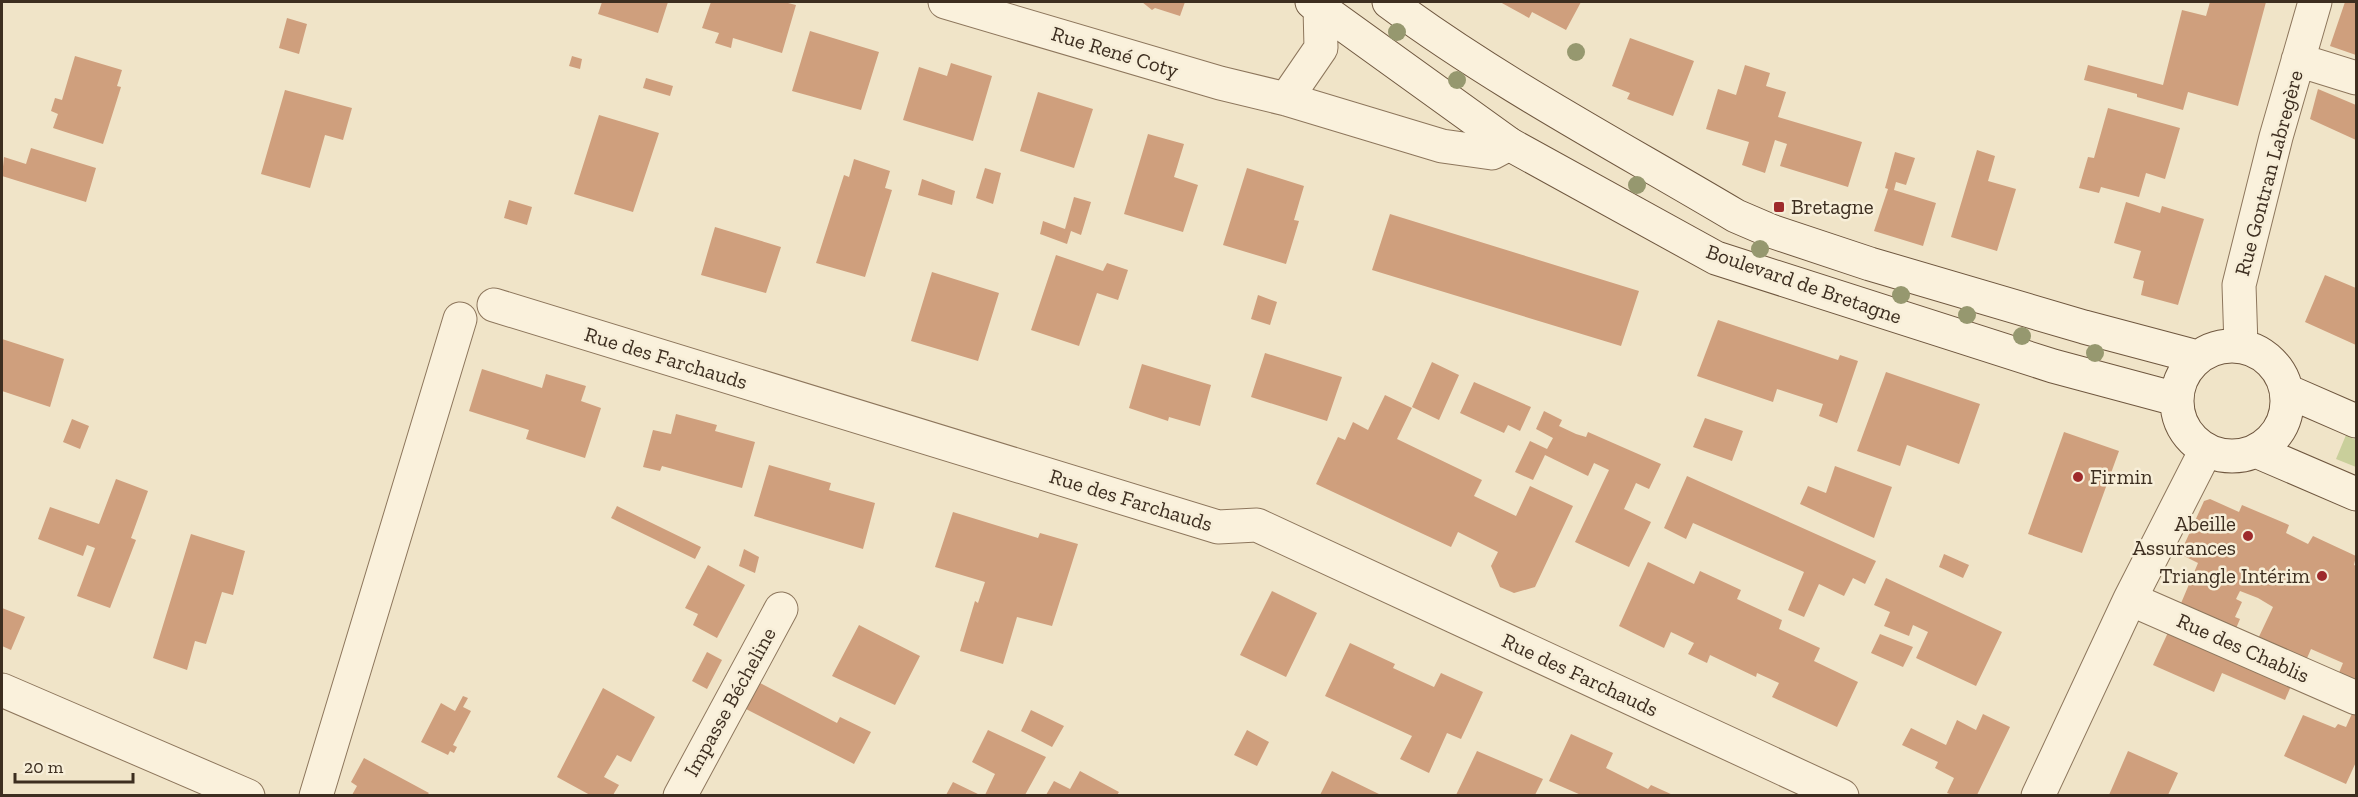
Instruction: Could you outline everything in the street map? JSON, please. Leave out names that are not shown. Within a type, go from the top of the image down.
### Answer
[{"type":"street","name":"Rue René Coty","points":[[945,2],[1442,146],[1492,153],[1509,144]]},
{"type":"street","name":"Boulevard de Bretagne","points":[[1389,2],[1508,81],[1736,216],[1771,231],[1870,264],[2084,327],[2197,357]]},
{"type":"street","name":"Rue Gontran Labregère","points":[[2241,346],[2239,285],[2314,2]]},
{"type":"street","points":[[1286,99],[1321,48],[1316,4]]},
{"type":"street","name":"Boulevard de Bretagne","points":[[1316,4],[1509,144],[1716,258],[2053,366],[2176,399]]},
{"type":"street","points":[[2298,60],[2356,78]]},
{"type":"street","name":"Rue des Farchauds","points":[[494,305],[1218,527],[1257,525],[1842,795]]},
{"type":"street","points":[[316,795],[460,319]]},
{"type":"street","points":[[2226,346],[2241,346],[2257,352],[2270,362],[2280,375],[2287,391],[2287,408],[2282,426],[2271,441],[2256,451],[2240,456],[2222,456],[2206,450],[2193,441],[2178,415],[2176,399],[2187,369],[2197,357],[2226,346]]},
{"type":"street","points":[[2287,391],[2356,421]]},
{"type":"street","points":[[2038,795],[2130,599],[2206,450]]},
{"type":"street","points":[[2256,451],[2356,494]]},
{"type":"street","name":"Rue des Chablis","points":[[2130,599],[2356,698]]},
{"type":"street","name":"Impasse Bécheline","points":[[680,795],[781,609]]},
{"type":"street","points":[[2,690],[248,795]]},
{"type":"green space","points":[[2346,435],[2356,440],[2356,467],[2336,459]]},
{"type":"building","points":[[602,2],[668,2],[658,33],[598,14]]},
{"type":"building","points":[[711,2],[784,2],[796,5],[782,53],[733,38],[731,48],[715,43],[719,33],[702,28]]},
{"type":"building","points":[[1142,2],[1185,2],[1180,16],[1155,8],[1152,10]]},
{"type":"building","points":[[1500,2],[1581,2],[1566,30],[1532,12],[1529,18]]},
{"type":"building","points":[[2210,2],[2266,2],[2238,106],[2188,92],[2183,110],[2137,97],[2137,94],[2084,80],[2088,65],[2163,85],[2182,10],[2206,16]]},
{"type":"building","points":[[2345,2],[2356,2],[2356,55],[2330,46]]},
{"type":"building","points":[[287,18],[307,24],[299,54],[279,48]]},
{"type":"building","points":[[810,31],[879,52],[861,110],[792,91]]},
{"type":"building","points":[[1630,38],[1694,61],[1673,116],[1627,99],[1630,93],[1612,86]]},
{"type":"building","points":[[75,56],[122,70],[117,86],[121,87],[103,144],[53,128],[58,114],[51,111],[55,98],[62,100]]},
{"type":"building","points":[[572,56],[582,59],[580,69],[569,66]]},
{"type":"building","points":[[951,63],[992,76],[973,141],[903,120],[919,67],[947,76]]},
{"type":"building","points":[[1745,65],[1770,73],[1766,86],[1786,92],[1778,117],[1862,142],[1848,187],[1780,166],[1787,144],[1775,140],[1765,173],[1742,165],[1749,142],[1706,129],[1718,89],[1736,95]]},
{"type":"building","points":[[646,78],[673,86],[670,96],[643,88]]},
{"type":"building","points":[[2318,89],[2356,105],[2356,140],[2310,119]]},
{"type":"building","points":[[285,90],[352,108],[343,140],[325,135],[310,188],[261,174]]},
{"type":"building","points":[[1038,92],[1093,109],[1074,168],[1020,151]]},
{"type":"building","points":[[2108,108],[2180,128],[2165,179],[2146,173],[2139,197],[2101,187],[2099,193],[2079,188],[2088,157],[2094,158]]},
{"type":"building","points":[[599,115],[659,133],[633,212],[574,194]]},
{"type":"building","points":[[1148,134],[1184,144],[1174,177],[1198,185],[1183,232],[1124,214]]},
{"type":"building","points":[[31,148],[96,168],[86,202],[2,176],[4,157],[26,164]]},
{"type":"building","points":[[1977,150],[1995,156],[1988,181],[2016,189],[1997,251],[1951,237]]},
{"type":"building","points":[[1895,152],[1915,158],[1906,185],[1896,182],[1894,190],[1936,203],[1923,246],[1874,231],[1888,189],[1885,188]]},
{"type":"building","points":[[854,159],[890,171],[885,188],[892,190],[865,277],[816,263],[844,175],[849,177]]},
{"type":"building","points":[[985,168],[1001,173],[993,204],[976,198]]},
{"type":"building","points":[[1247,168],[1304,186],[1294,220],[1299,221],[1286,264],[1223,245]]},
{"type":"building","points":[[922,179],[955,191],[952,205],[918,195]]},
{"type":"building","points":[[1074,197],[1091,202],[1081,235],[1071,231],[1067,244],[1040,234],[1043,221],[1065,229]]},
{"type":"building","points":[[509,200],[532,207],[527,225],[504,218]]},
{"type":"building","points":[[2126,202],[2160,213],[2162,206],[2204,219],[2178,305],[2141,295],[2144,281],[2133,278],[2141,251],[2114,243]]},
{"type":"building","points":[[1390,214],[1639,291],[1621,346],[1372,270]]},
{"type":"building","points":[[715,227],[781,247],[766,293],[701,275]]},
{"type":"building","points":[[1056,255],[1103,271],[1107,263],[1128,270],[1118,300],[1097,293],[1079,346],[1031,330]]},
{"type":"building","points":[[932,272],[999,293],[978,361],[911,341]]},
{"type":"building","points":[[2325,275],[2356,288],[2356,345],[2305,322]]},
{"type":"building","points":[[1258,295],[1277,302],[1270,325],[1251,319]]},
{"type":"building","points":[[1718,320],[1838,360],[1840,355],[1858,361],[1837,423],[1819,416],[1823,404],[1777,389],[1773,402],[1697,376]]},
{"type":"building","points":[[2,339],[64,359],[50,407],[2,391]]},
{"type":"building","points":[[1265,353],[1342,377],[1327,421],[1251,397]]},
{"type":"building","points":[[1432,362],[1459,375],[1439,420],[1412,407]]},
{"type":"building","points":[[1142,364],[1211,385],[1200,426],[1169,417],[1168,421],[1129,408]]},
{"type":"building","points":[[482,369],[542,388],[546,374],[586,386],[581,401],[601,408],[585,458],[526,439],[529,430],[469,411]]},
{"type":"building","points":[[1886,372],[1980,404],[1959,464],[1907,445],[1900,466],[1857,451]]},
{"type":"building","points":[[1474,382],[1531,407],[1520,431],[1508,425],[1504,433],[1460,413]]},
{"type":"building","points":[[1385,395],[1412,408],[1397,439],[1482,480],[1474,496],[1516,516],[1530,486],[1573,506],[1535,587],[1514,593],[1500,587],[1491,566],[1498,552],[1458,532],[1451,547],[1316,484],[1338,437],[1345,440],[1353,422],[1368,430]]},
{"type":"building","points":[[1544,411],[1562,420],[1559,426],[1576,434],[1586,437],[1588,432],[1661,464],[1649,489],[1636,483],[1624,509],[1651,522],[1629,567],[1575,542],[1609,470],[1594,463],[1588,476],[1545,455],[1533,480],[1515,472],[1530,441],[1547,449],[1553,438],[1536,429]]},
{"type":"building","points":[[676,414],[717,425],[715,431],[755,442],[742,488],[662,466],[660,471],[643,467],[653,430],[671,434]]},
{"type":"building","points":[[1705,418],[1743,431],[1732,461],[1693,447]]},
{"type":"building","points":[[72,419],[89,426],[80,449],[63,442]]},
{"type":"building","name":"Firmin","points":[[2064,432],[2119,451],[2082,553],[2028,534]]},
{"type":"building","points":[[769,465],[831,483],[829,490],[875,503],[863,549],[754,516]]},
{"type":"building","points":[[1835,466],[1892,487],[1874,538],[1800,504],[1808,486],[1826,493]]},
{"type":"building","points":[[1687,476],[1876,561],[1865,584],[1853,578],[1844,596],[1819,584],[1804,617],[1788,610],[1804,572],[1693,523],[1686,539],[1664,528]]},
{"type":"building","points":[[116,479],[148,491],[131,538],[136,540],[110,608],[77,596],[95,548],[87,545],[83,556],[38,539],[50,507],[99,524]]},
{"type":"building","points":[[2210,499],[2239,512],[2242,505],[2289,525],[2286,533],[2308,544],[2313,536],[2356,556],[2354,565],[2356,566],[2356,689],[2336,680],[2343,663],[2311,649],[2304,665],[2256,643],[2273,607],[2258,598],[2240,591],[2236,599],[2242,602],[2235,617],[2240,619],[2234,633],[2179,608],[2198,563],[2180,554],[2204,501]]},
{"type":"building","points":[[617,506],[701,547],[695,559],[611,518]]},
{"type":"building","points":[[953,512],[1038,538],[1040,533],[1078,544],[1052,626],[1017,617],[1003,664],[960,651],[975,601],[978,603],[985,582],[935,567]]},
{"type":"building","points":[[191,534],[245,551],[233,595],[222,592],[206,644],[195,641],[187,670],[153,658]]},
{"type":"building","points":[[744,549],[759,557],[755,573],[739,566]]},
{"type":"building","points":[[1944,554],[1969,565],[1963,578],[1939,567]]},
{"type":"building","points":[[1648,562],[1694,584],[1700,571],[1741,590],[1737,599],[1782,620],[1779,629],[1820,648],[1814,661],[1858,682],[1837,727],[1772,697],[1779,683],[1757,673],[1756,677],[1710,655],[1707,663],[1688,654],[1694,643],[1671,632],[1664,648],[1619,626]]},
{"type":"building","points":[[708,565],[745,585],[717,638],[693,625],[698,614],[685,608]]},
{"type":"building","points":[[1886,578],[2002,632],[1976,686],[1916,658],[1928,632],[1913,625],[1909,636],[1884,626],[1890,612],[1874,605]]},
{"type":"building","points":[[1272,591],[1317,613],[1286,677],[1240,655]]},
{"type":"building","points":[[2,608],[25,617],[11,650],[2,646]]},
{"type":"building","points":[[859,625],[920,656],[895,705],[832,676]]},
{"type":"building","points":[[2171,626],[2291,686],[2285,700],[2222,673],[2214,692],[2153,665]]},
{"type":"building","points":[[1880,634],[1913,647],[1903,667],[1871,653]]},
{"type":"building","points":[[1350,643],[1395,664],[1393,668],[1434,687],[1441,673],[1483,692],[1461,739],[1447,733],[1429,773],[1400,759],[1412,736],[1325,696]]},
{"type":"building","points":[[707,652],[722,660],[707,689],[692,681]]},
{"type":"building","points":[[758,682],[837,723],[840,717],[871,732],[854,764],[744,708]]},
{"type":"building","points":[[603,688],[655,717],[631,762],[617,755],[604,777],[619,785],[613,795],[590,795],[557,777]]},
{"type":"building","points":[[463,696],[468,698],[463,707],[471,711],[453,745],[457,747],[454,753],[450,751],[448,755],[421,742],[441,703],[455,711]]},
{"type":"building","points":[[2355,707],[2356,762],[2346,784],[2284,756],[2303,715],[2335,728],[2338,724],[2346,727]]},
{"type":"building","points":[[1031,710],[1064,726],[1052,747],[1021,731]]},
{"type":"building","points":[[1983,714],[2010,727],[1977,795],[1947,793],[1954,778],[1935,768],[1938,762],[1902,745],[1911,728],[1946,745],[1957,720],[1976,730]]},
{"type":"building","points":[[988,730],[1046,757],[1025,795],[985,795],[995,774],[972,762]]},
{"type":"building","points":[[1247,730],[1269,742],[1257,766],[1234,755]]},
{"type":"building","points":[[1571,734],[1613,753],[1606,768],[1648,789],[1651,785],[1673,795],[1581,795],[1549,781]]},
{"type":"building","points":[[1477,751],[1543,779],[1535,795],[1456,795]]},
{"type":"building","points":[[2128,751],[2178,773],[2168,795],[2109,795]]},
{"type":"building","points":[[364,758],[429,793],[427,795],[352,795],[357,786],[351,782]]},
{"type":"building","points":[[1080,771],[1119,792],[1117,795],[1046,795],[1054,781],[1070,789]]},
{"type":"building","points":[[1332,771],[1342,776],[1381,795],[1320,795]]},
{"type":"building","points":[[953,782],[980,795],[946,795]]},
{"type":"place","name":"Bretagne","points":[[1779,207]]},
{"type":"place","name":"Firmin","points":[[2078,477]]},
{"type":"place","name":"Abeille Assurances","points":[[2248,536]]},
{"type":"place","name":"Triangle Intérim","points":[[2322,576]]}]
